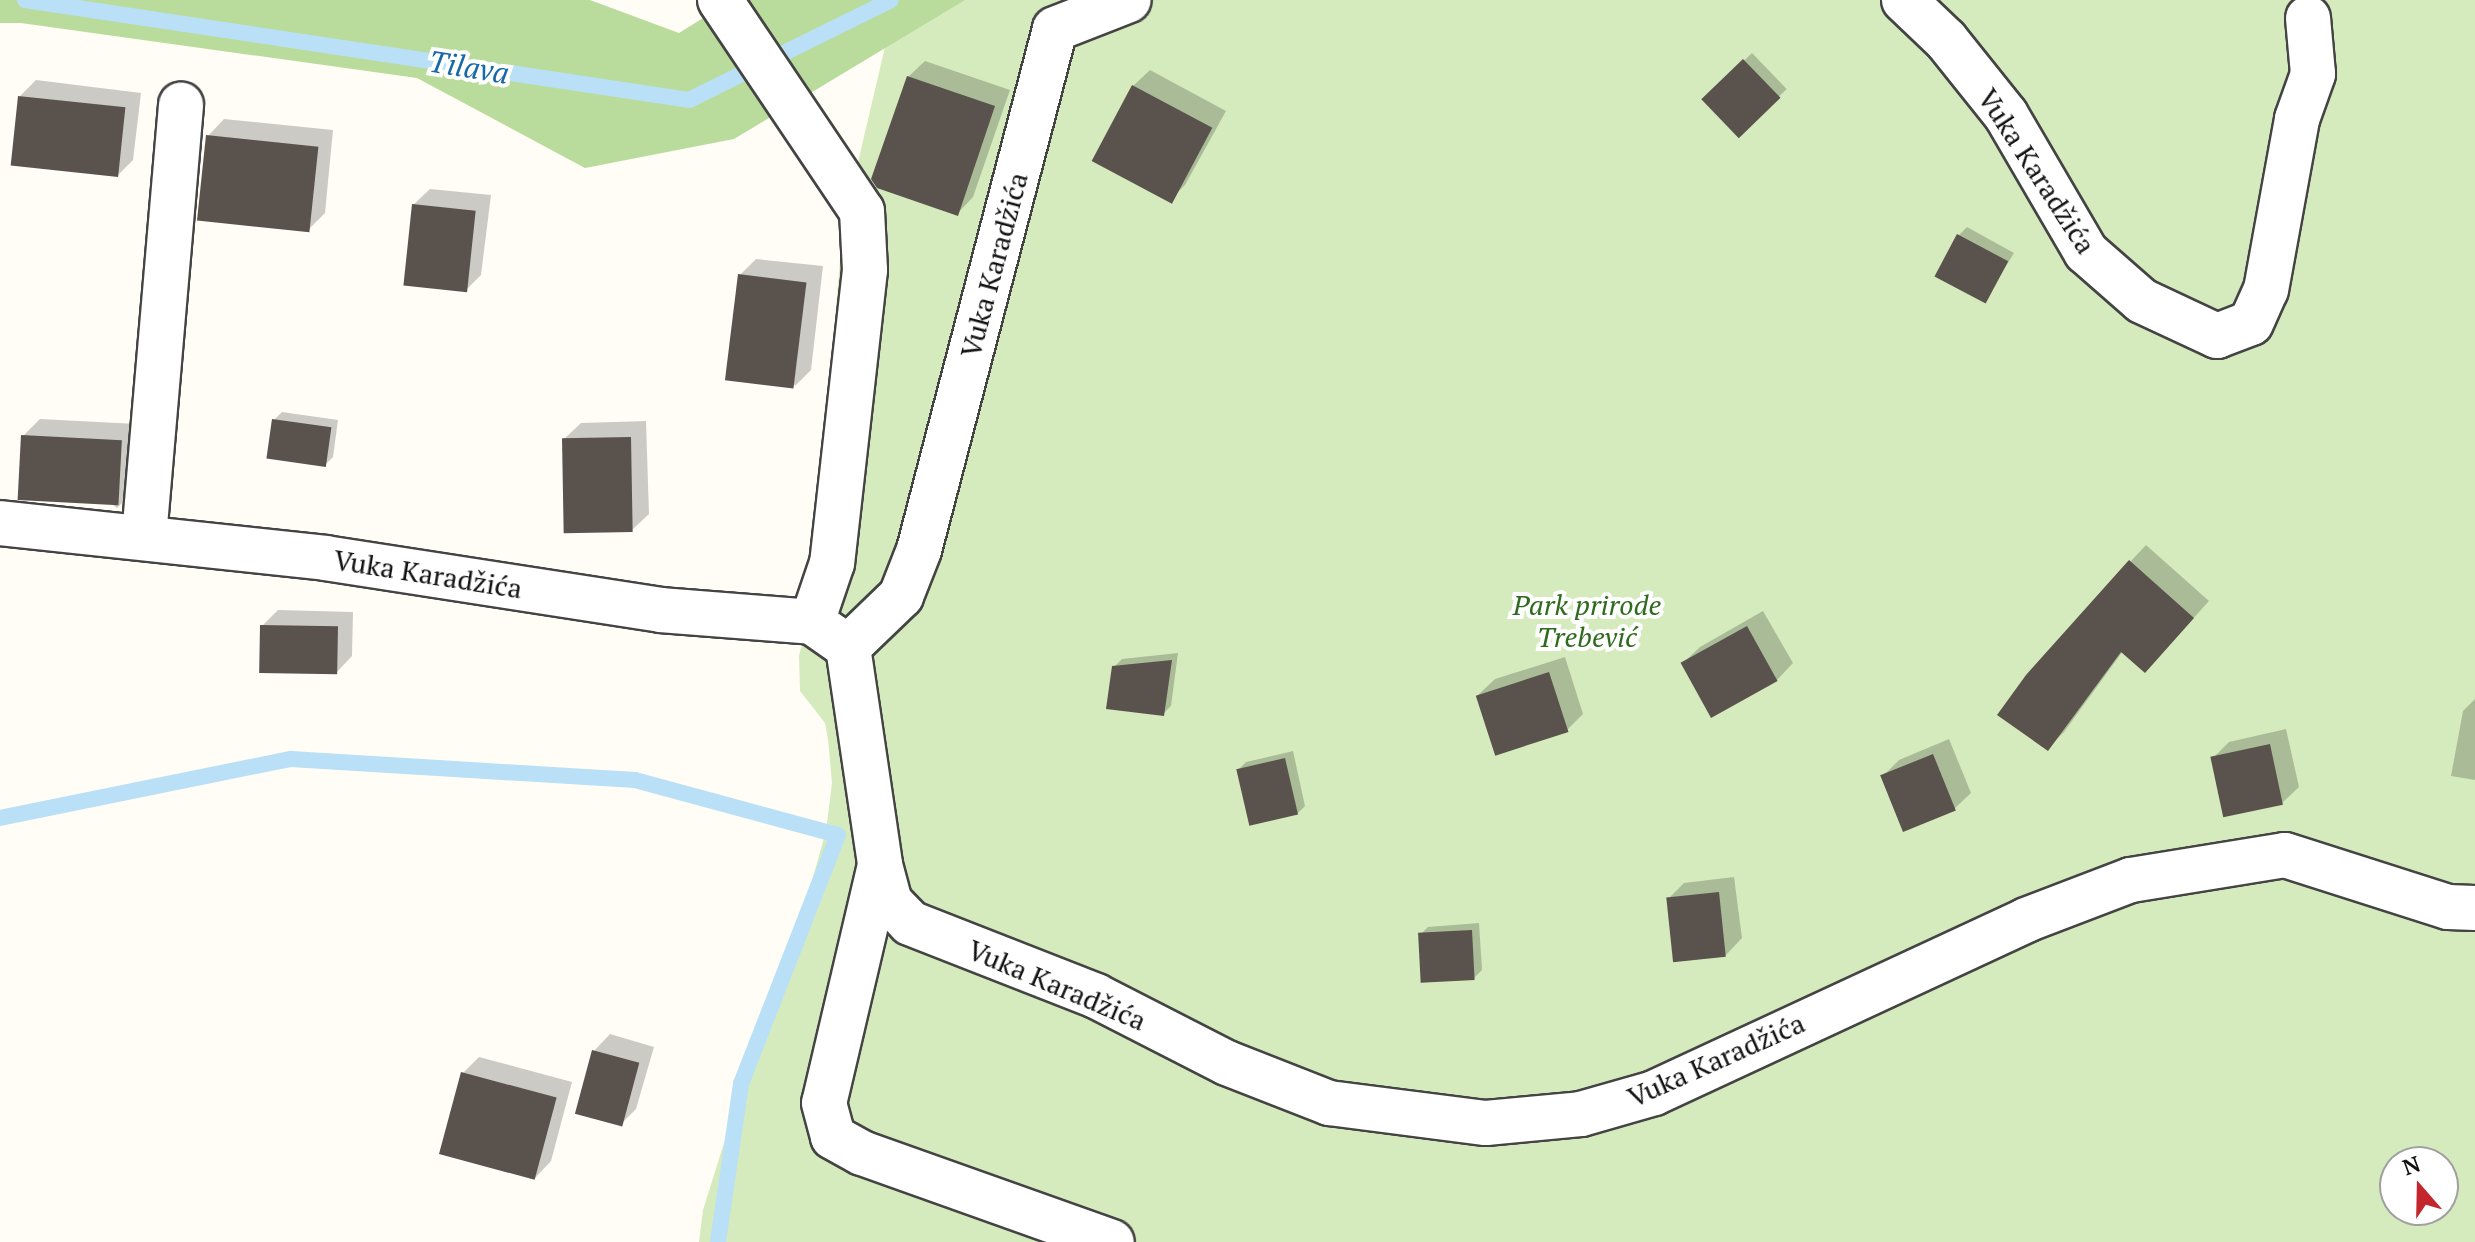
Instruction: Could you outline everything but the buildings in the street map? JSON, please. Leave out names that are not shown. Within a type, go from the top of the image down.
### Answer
[{"type":"street","name":"Vuka Karadžića","points":[[1129,0],[1046,15],[919,550],[901,596],[848,647],[880,865],[890,902],[910,923],[1096,996],[1227,1063],[1329,1103],[1486,1123],[1581,1114],[1654,1093],[2026,920],[2131,880],[2285,855],[2448,907],[2475,908]]},
{"type":"street","name":"Vuka Karadžića","points":[[1904,0],[1946,40],[2006,115],[2086,252],[2142,301],[2217,336],[2251,323],[2266,290],[2297,119],[2313,74],[2308,18]]},
{"type":"street","points":[[732,17],[862,211],[865,270],[832,563],[812,622],[848,647]]},
{"type":"street","points":[[144,537],[181,105]]},
{"type":"street","name":"Vuka Karadžića","points":[[0,523],[325,558],[660,610],[812,622]]},
{"type":"street","points":[[880,865],[824,1103],[833,1137],[862,1153],[1112,1242]]},
{"type":"green space","points":[[0,0],[590,0],[679,33],[732,0],[965,0],[734,139],[585,168],[417,78],[21,23],[0,23]]},
{"type":"green space","name":"Park prirode Trebević","points":[[896,0],[2475,0],[2475,1242],[699,1242],[703,1210],[740,1092],[790,959],[826,831],[832,783],[828,739],[825,723],[800,691],[799,656],[810,611],[843,226]]},
{"type":"waterway","name":"Tilava","points":[[25,0],[689,100],[891,0]]},
{"type":"waterway","points":[[0,818],[291,759],[635,780],[838,835],[741,1084],[718,1242]]}]
